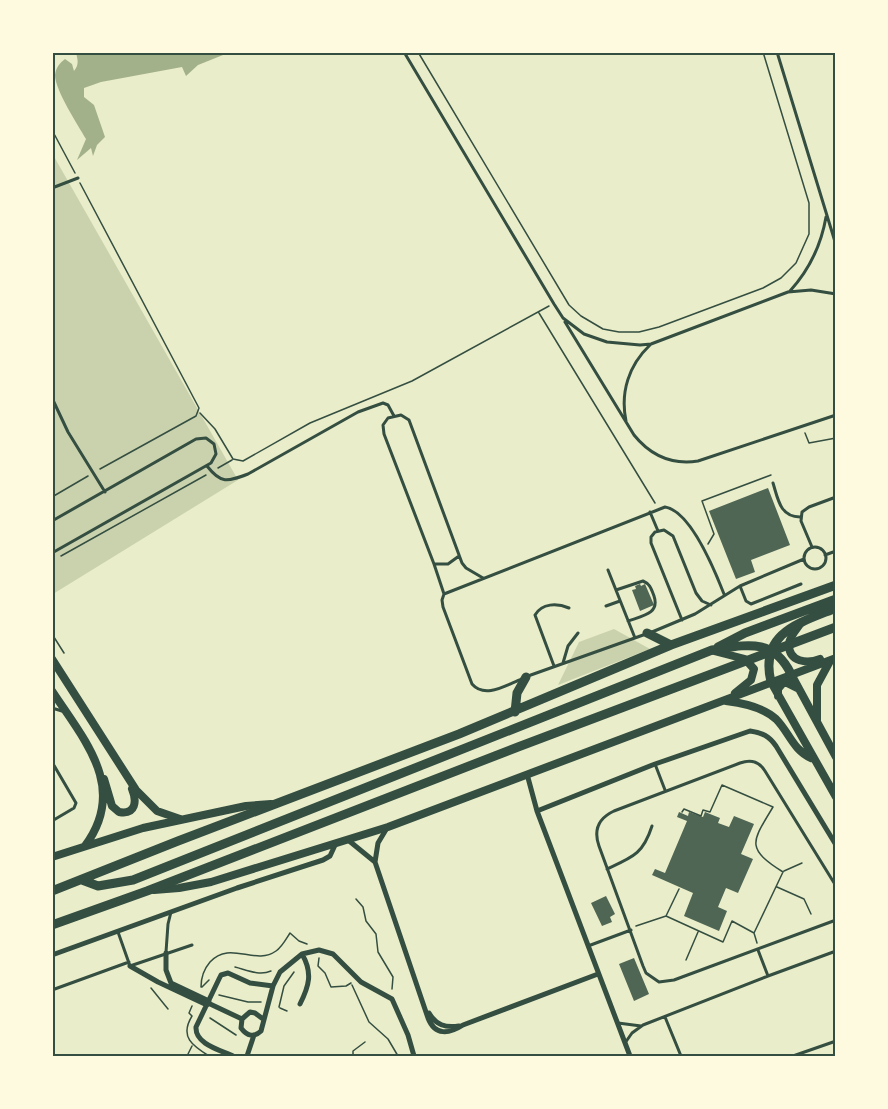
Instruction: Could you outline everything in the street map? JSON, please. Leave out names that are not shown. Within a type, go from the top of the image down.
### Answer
[{"type":"highway","points":[[52,891],[515,712],[671,645],[836,585]]},
{"type":"highway","points":[[82,880],[98,886],[133,880],[712,650],[745,633],[836,599]]},
{"type":"highway","points":[[771,682],[768,663],[771,650],[781,634],[802,622],[836,608]]},
{"type":"highway","points":[[52,925],[147,891],[836,627]]},
{"type":"highway","points":[[647,633],[671,645]]},
{"type":"highway","points":[[712,650],[754,645],[771,650],[781,659],[791,674]]},
{"type":"highway","points":[[515,712],[517,693],[526,677]]},
{"type":"main road","points":[[802,622],[791,637],[789,644],[790,652],[795,658],[802,662],[810,662],[836,653]]},
{"type":"main road","points":[[712,650],[745,658],[754,669],[751,680],[724,701]]},
{"type":"main road","points":[[52,659],[127,778],[143,798],[157,811],[184,820]]},
{"type":"main road","points":[[147,891],[195,885],[388,827],[833,659]]},
{"type":"main road","points":[[817,724],[817,686],[824,668],[833,659]]},
{"type":"main road","points":[[791,674],[836,757]]},
{"type":"main road","points":[[771,682],[836,797]]},
{"type":"main road","points":[[778,697],[778,689],[783,683],[787,682],[798,689]]},
{"type":"main road","points":[[52,691],[95,759],[108,787],[112,806],[122,813],[130,812],[135,804],[135,797],[127,778]]},
{"type":"main road","points":[[724,701],[764,711],[776,720],[795,747],[813,759]]},
{"type":"main road","points":[[84,847],[92,837],[103,806],[101,772]]},
{"type":"main road","points":[[52,857],[143,828],[246,806],[275,804]]},
{"type":"street","points":[[537,811],[655,764],[750,731],[761,732],[776,746],[836,845]]},
{"type":"street","points":[[527,774],[537,811],[630,1056]]},
{"type":"street","points":[[388,827],[378,843],[375,862],[426,1008],[436,1022],[449,1027],[463,1025],[598,974]]},
{"type":"street","points":[[348,840],[375,862]]},
{"type":"street","points":[[52,955],[237,888],[324,860],[330,856],[336,843]]},
{"type":"street","points":[[263,1019],[255,1012],[245,1014],[240,1023],[244,1033],[258,1034],[263,1028],[263,1019],[273,986],[286,966],[302,954],[319,950],[339,958],[354,981],[392,999],[408,1035],[414,1056]]},
{"type":"street","points":[[166,953],[167,983]]},
{"type":"street","points":[[300,1004],[309,982],[310,972],[302,954]]},
{"type":"street","points":[[130,964],[151,978],[174,985],[242,1018]]},
{"type":"street","points":[[233,1056],[197,1037],[196,1027],[221,975],[228,973],[258,985],[273,986]]},
{"type":"street","points":[[247,1056],[254,1035]]},
{"type":"lane","points":[[404,52],[554,304],[640,442],[655,454],[672,461],[690,462],[706,459],[836,416]]},
{"type":"lane","points":[[777,52],[836,245]]},
{"type":"lane","points":[[52,188],[78,178]]},
{"type":"lane","points":[[788,292],[811,262],[821,239],[826,214]]},
{"type":"lane","points":[[563,318],[584,334],[607,342],[629,346],[651,344],[788,292],[811,290],[836,294]]},
{"type":"lane","points":[[627,424],[624,402],[627,380],[636,360],[651,344]]},
{"type":"lane","points":[[52,398],[68,432],[105,492]]},
{"type":"lane","points":[[207,466],[217,478],[233,480],[248,474],[358,412],[382,403],[388,405],[394,416]]},
{"type":"lane","points":[[483,578],[466,568],[459,556],[409,420],[401,415],[385,421],[382,429],[434,564],[444,594],[442,600],[446,615],[475,687],[487,692],[682,620],[711,605],[724,594],[804,559]]},
{"type":"lane","points":[[52,522],[201,438],[210,441],[216,449],[214,459],[207,466],[52,554]]},
{"type":"lane","points":[[772,483],[783,510],[792,516],[800,517]]},
{"type":"lane","points":[[800,517],[805,509],[836,497]]},
{"type":"lane","points":[[444,594],[650,512],[672,508],[680,513],[704,550],[724,594]]},
{"type":"lane","points":[[650,512],[658,531]]},
{"type":"lane","points":[[800,517],[812,547]]},
{"type":"lane","points":[[682,620],[650,540],[652,534],[664,530],[671,533],[696,593],[702,601],[711,605]]},
{"type":"lane","points":[[812,547],[822,549],[825,555],[825,562],[817,568],[810,567],[804,559],[806,551],[812,547]]},
{"type":"lane","points":[[825,555],[836,551]]},
{"type":"lane","points":[[434,564],[448,564],[459,556]]},
{"type":"lane","points":[[608,570],[635,638]]},
{"type":"lane","points":[[616,590],[643,581],[651,588],[656,603],[654,610],[628,621]]},
{"type":"lane","points":[[740,586],[746,601],[751,604],[801,584]]},
{"type":"lane","points":[[606,606],[620,601]]},
{"type":"lane","points":[[554,666],[535,615],[539,609],[550,605],[569,608]]},
{"type":"lane","points":[[563,663],[568,646],[578,633]]},
{"type":"lane","points":[[52,708],[68,716]]},
{"type":"lane","points":[[836,886],[765,771],[754,761],[747,760],[614,811],[600,820],[596,829],[596,837],[607,869],[646,973],[659,982],[674,980],[836,920]]},
{"type":"lane","points":[[52,762],[76,803],[74,808],[52,821]]},
{"type":"lane","points":[[655,764],[665,790]]},
{"type":"lane","points":[[607,869],[637,854],[644,847],[652,826]]},
{"type":"lane","points":[[166,953],[171,912]]},
{"type":"lane","points":[[588,946],[630,929]]},
{"type":"lane","points":[[118,932],[130,964]]},
{"type":"lane","points":[[52,990],[192,945]]},
{"type":"lane","points":[[758,950],[768,976]]},
{"type":"lane","points":[[625,1043],[643,1025],[836,951]]},
{"type":"lane","points":[[664,1016],[681,1056]]},
{"type":"lane","points":[[617,1022],[630,1026],[643,1025]]},
{"type":"lane","points":[[796,1056],[836,1041]]},
{"type":"path","points":[[418,52],[565,298],[575,311],[595,326],[619,332],[639,332],[658,327],[763,288],[781,278],[796,263],[809,234],[809,203],[763,52]]},
{"type":"path","points":[[52,130],[199,412],[214,429],[233,459],[238,462],[246,460],[310,423],[412,381],[565,298]]},
{"type":"path","points":[[538,312],[659,509]]},
{"type":"path","points":[[52,497],[196,416],[199,412]]},
{"type":"path","points":[[802,426],[809,443],[836,438]]},
{"type":"path","points":[[62,556],[233,459]]},
{"type":"path","points":[[704,550],[714,534],[702,501],[771,475],[772,483]]},
{"type":"path","points":[[52,634],[64,653]]},
{"type":"path","points":[[682,812],[684,808],[700,816],[703,810],[710,812],[722,785],[773,807],[759,831],[756,845],[759,854],[783,872]]},
{"type":"path","points":[[758,950],[754,933],[783,872],[802,863]]},
{"type":"path","points":[[776,886],[804,899],[811,914]]},
{"type":"path","points":[[630,929],[666,916],[679,889]]},
{"type":"path","points":[[356,899],[363,907],[366,921],[376,934],[378,952],[393,977],[392,999]]},
{"type":"path","points":[[666,916],[723,942],[732,921],[754,933]]},
{"type":"path","points":[[686,960],[698,931]]},
{"type":"path","points":[[201,987],[202,976],[206,968],[211,960],[221,953],[231,951],[256,956],[266,955],[276,951],[290,933],[303,944],[317,945],[318,966],[325,973],[331,987],[346,986],[354,981],[369,1022],[388,1039],[398,1056]]},
{"type":"path","points":[[279,1008],[284,986],[295,972],[286,966]]},
{"type":"path","points":[[151,978],[151,988],[168,1009]]},
{"type":"path","points":[[213,993],[248,1002],[268,1003],[287,1011]]},
{"type":"path","points":[[191,1007],[250,1046]]},
{"type":"path","points":[[353,1056],[353,1050],[365,1042]]},
{"type":"path","points":[[187,1056],[193,1046]]},
{"type":"shaded area","points":[[76,52],[228,53],[198,65],[186,76],[182,67],[101,82],[84,88],[84,97],[94,105],[105,137],[97,145],[93,156],[91,148],[77,160],[86,139],[63,98],[55,75],[58,66],[65,59],[72,64],[74,71],[78,62]]},
{"type":"shaded area","points":[[52,153],[238,480],[53,594],[52,594]]},
{"type":"shaded area","points":[[614,629],[650,649],[558,685],[579,642]]},
{"type":"building","points":[[768,488],[790,545],[751,560],[755,572],[736,579],[709,511]]},
{"type":"building","points":[[640,584],[641,586],[645,584],[654,605],[640,611],[632,590]]},
{"type":"building","points":[[679,812],[688,816],[689,812],[703,817],[705,812],[720,818],[718,823],[729,827],[734,816],[754,824],[741,854],[753,859],[738,893],[726,888],[718,907],[727,911],[719,931],[684,916],[693,893],[652,875],[655,869],[665,873],[687,821],[677,817]]},
{"type":"building","points":[[606,896],[615,914],[610,917],[612,922],[602,926],[591,903]]},
{"type":"building","points":[[634,958],[649,994],[634,1001],[619,964]]}]
